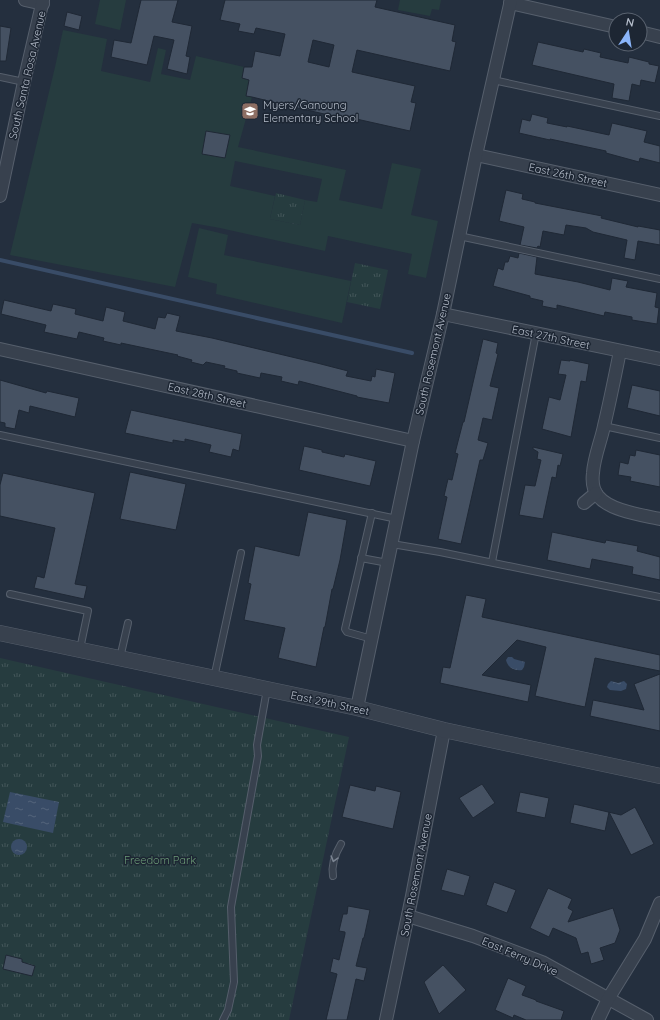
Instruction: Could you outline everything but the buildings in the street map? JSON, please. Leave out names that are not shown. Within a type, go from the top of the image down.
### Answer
[{"type":"street","points":[[25,0],[43,2]]},
{"type":"street","name":"South Santa Rosa Avenue","points":[[0,196],[3,167],[43,2]]},
{"type":"street","points":[[510,2],[608,25]]},
{"type":"street","name":"South Rosemont Avenue","points":[[357,708],[413,441],[443,314],[476,154],[510,2]]},
{"type":"street","points":[[648,34],[660,37]]},
{"type":"street","name":"East 26th Street","points":[[476,154],[660,195]]},
{"type":"street","name":"East 27th Street","points":[[443,314],[660,359]]},
{"type":"street","name":"East 28th Street","points":[[0,349],[413,441]]},
{"type":"street","points":[[620,351],[594,468],[593,480],[596,493],[599,498],[615,508],[660,519]]},
{"type":"street","points":[[584,503],[596,493]]},
{"type":"street","name":"East 29th Street","points":[[0,633],[357,708],[444,730],[660,776]]},
{"type":"street","name":"South Rosemont Avenue","points":[[386,1020],[444,730]]},
{"type":"street","points":[[598,1020],[608,999],[645,938],[660,903]]},
{"type":"street","name":"East Ferry Drive","points":[[408,916],[473,936],[542,962],[647,1020]]},
{"type":"lane","points":[[0,77],[24,82]]},
{"type":"lane","points":[[493,80],[660,116]]},
{"type":"lane","points":[[459,236],[660,279]]},
{"type":"lane","points":[[492,562],[536,333]]},
{"type":"lane","points":[[604,426],[660,438]]},
{"type":"lane","points":[[0,435],[397,519]]},
{"type":"lane","points":[[372,513],[346,626],[347,632],[372,639]]},
{"type":"lane","points":[[392,544],[492,562],[660,597]]},
{"type":"lane","points":[[214,678],[241,552]]},
{"type":"lane","points":[[361,558],[388,563]]},
{"type":"lane","points":[[10,594],[88,610],[80,649]]},
{"type":"lane","points":[[120,658],[128,623]]},
{"type":"lane","points":[[223,1020],[228,1010],[234,982],[231,907],[258,756],[257,745],[267,689]]},
{"type":"lane","points":[[333,876],[332,868],[336,852],[341,844]]},
{"type":"green space","points":[[100,0],[126,0],[120,30],[95,24]]},
{"type":"green space","points":[[400,0],[441,0],[439,10],[432,9],[430,16],[398,10]]},
{"type":"green space","points":[[63,30],[107,39],[101,71],[150,82],[158,48],[166,50],[161,74],[190,80],[196,56],[244,67],[242,78],[249,80],[246,95],[252,97],[238,147],[346,170],[339,200],[382,209],[392,163],[421,169],[411,215],[438,221],[426,278],[408,274],[412,254],[328,236],[325,251],[192,223],[175,287],[10,255]],"holes":[[[235,161],[322,179],[317,202],[305,200],[300,225],[270,219],[275,196],[230,186]]]},
{"type":"green space","points":[[276,193],[305,200],[300,225],[270,219]]},
{"type":"green space","points":[[199,228],[228,235],[224,255],[351,281],[342,323],[216,294],[217,284],[188,277]]},
{"type":"green space","points":[[355,263],[388,270],[380,309],[347,302]]},
{"type":"green space","name":"Freedom Park","points":[[0,658],[349,737],[289,1020],[0,1020]]},
{"type":"water","points":[[508,657],[525,662],[522,670],[516,670],[510,667],[506,660]]},
{"type":"water","points":[[611,681],[618,683],[624,681],[627,684],[626,689],[621,691],[610,690],[607,687]]},
{"type":"water","points":[[10,792],[59,802],[53,833],[3,822]]},
{"type":"water","points":[[16,839],[22,839],[27,844],[25,853],[22,855],[16,855],[11,850],[11,844]]},
{"type":"waterway","points":[[0,260],[412,353]]},
{"type":"place","name":"Myers/Ganoung Elementary School","points":[[250,111]]}]
